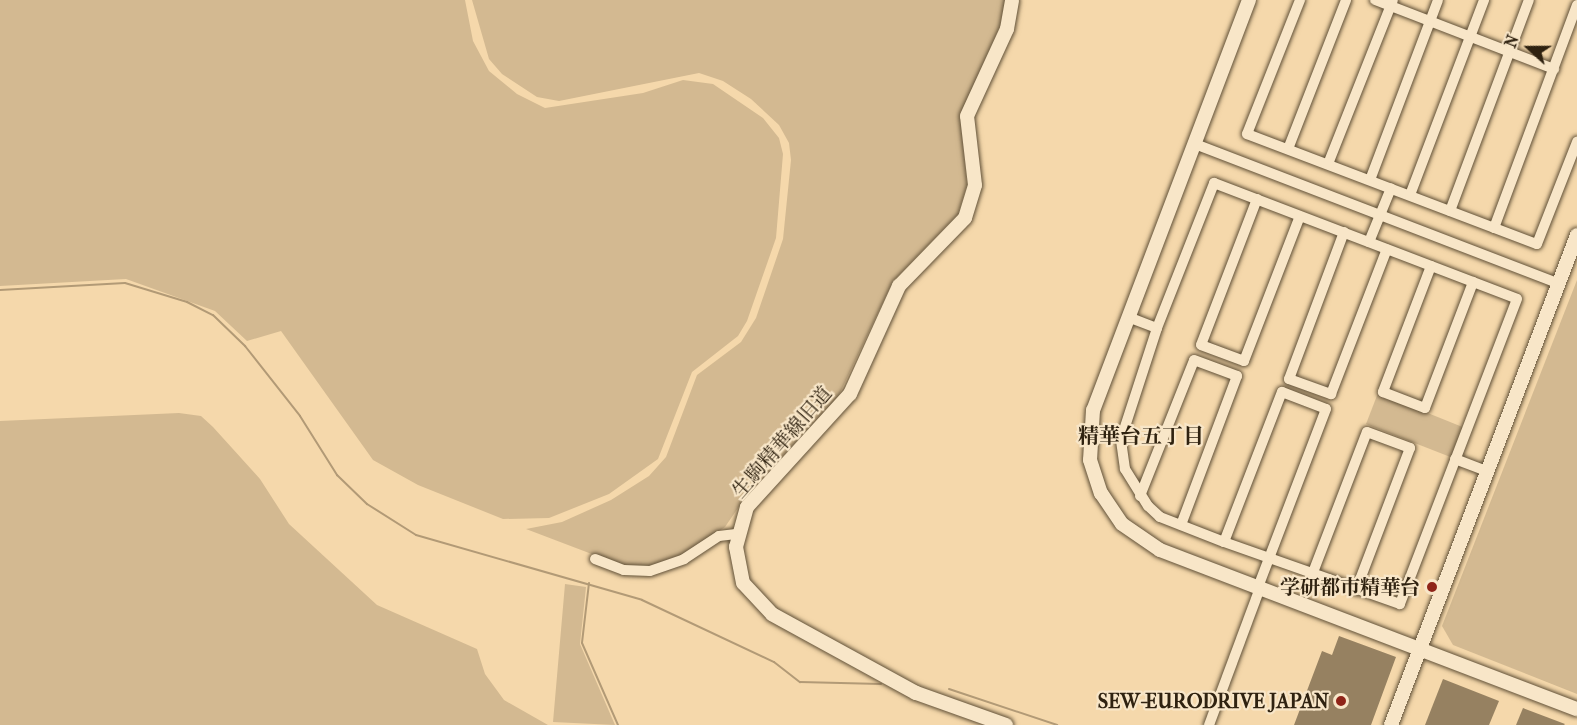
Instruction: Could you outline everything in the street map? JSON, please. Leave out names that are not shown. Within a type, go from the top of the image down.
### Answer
[{"type":"street","name":"生駒精華線旧道","points":[[736,534],[757,494],[850,394],[899,286],[965,218],[975,185],[967,116],[1007,29],[1012,0]]},
{"type":"street","points":[[1250,0],[1090,421],[1090,460],[1101,493],[1122,524],[1147,543],[1577,709]]},
{"type":"street","points":[[1300,0],[1247,134],[1537,244],[1577,142]]},
{"type":"street","points":[[1288,149],[1346,0]]},
{"type":"street","points":[[1376,0],[1392,3],[1430,21],[1554,69]]},
{"type":"street","points":[[1370,180],[1438,0]]},
{"type":"street","points":[[1410,195],[1484,0]]},
{"type":"street","points":[[1450,211],[1529,0]]},
{"type":"street","points":[[1328,164],[1392,3]]},
{"type":"street","points":[[1494,228],[1577,5]]},
{"type":"street","points":[[1195,144],[1558,283]]},
{"type":"street","points":[[1214,183],[1257,199],[1517,299],[1400,604],[1268,559],[1161,517],[1140,496],[1125,469],[1121,439],[1157,328],[1214,183]]},
{"type":"street","points":[[1370,242],[1391,188]]},
{"type":"street","points":[[1257,199],[1201,345],[1244,361],[1300,216]]},
{"type":"street","points":[[1331,394],[1289,379],[1344,232]]},
{"type":"street","points":[[1391,725],[1577,235]]},
{"type":"street","points":[[1209,725],[1268,559],[1387,249]]},
{"type":"street","points":[[1431,266],[1383,392],[1425,408],[1473,282]]},
{"type":"street","points":[[1128,317],[1157,328]]},
{"type":"street","points":[[1140,496],[1194,360],[1237,376],[1180,525]]},
{"type":"street","points":[[1224,542],[1282,392],[1326,409]]},
{"type":"street","points":[[1312,575],[1367,432],[1410,448],[1356,590]]},
{"type":"street","points":[[1455,459],[1487,471]]},
{"type":"street","points":[[595,559],[624,570],[650,571],[684,560],[719,536],[736,534],[736,558],[743,583],[772,614],[916,693],[1006,725]]},
{"type":"shaded area","points":[[0,0],[465,0],[473,41],[489,71],[517,94],[545,108],[643,93],[683,80],[713,84],[763,118],[779,138],[783,154],[776,238],[747,321],[738,336],[692,372],[658,459],[609,494],[549,518],[503,519],[418,485],[373,460],[281,331],[247,341],[215,311],[126,279],[0,286]]},
{"type":"shaded area","points":[[472,0],[1005,0],[1000,26],[960,115],[967,185],[958,214],[893,281],[837,399],[751,489],[725,527],[680,557],[646,567],[618,564],[526,529],[562,522],[611,500],[649,476],[666,457],[697,375],[741,342],[756,318],[783,239],[791,160],[789,143],[779,125],[751,99],[723,81],[699,73],[559,101],[537,97],[502,74],[489,59]]},
{"type":"shaded area","points":[[1577,280],[1577,694],[1453,645],[1442,626]]},
{"type":"shaded area","points":[[1378,393],[1465,428],[1453,458],[1366,424]]},
{"type":"shaded area","points":[[179,413],[201,416],[213,427],[260,479],[289,524],[377,605],[477,649],[485,674],[504,700],[548,725],[0,725],[0,421]]},
{"type":"shaded area","points":[[565,584],[586,587],[580,644],[615,725],[553,722]]},
{"type":"building","name":"SEW-EURODRIVE JAPAN","points":[[1339,636],[1396,657],[1371,725],[1294,725],[1322,651],[1332,655]]},
{"type":"building","points":[[1443,679],[1499,701],[1489,725],[1425,725]]},
{"type":"building","points":[[1523,708],[1565,724],[1516,725]]},
{"type":"waterway","points":[[0,290],[125,283],[187,302],[213,315],[245,346],[300,416],[337,475],[367,504],[416,535],[642,600],[774,662],[800,682],[881,684]]},
{"type":"waterway","points":[[589,583],[582,643],[618,725]]},
{"type":"waterway","points":[[949,689],[1057,725]]},
{"type":"place","name":"学研都市精華台","points":[[1432,587]]},
{"type":"place","name":"SEW-EURODRIVE JAPAN","points":[[1341,701]]},
{"type":"district","name":"精華台五丁目","points":[[1141,436]]}]
